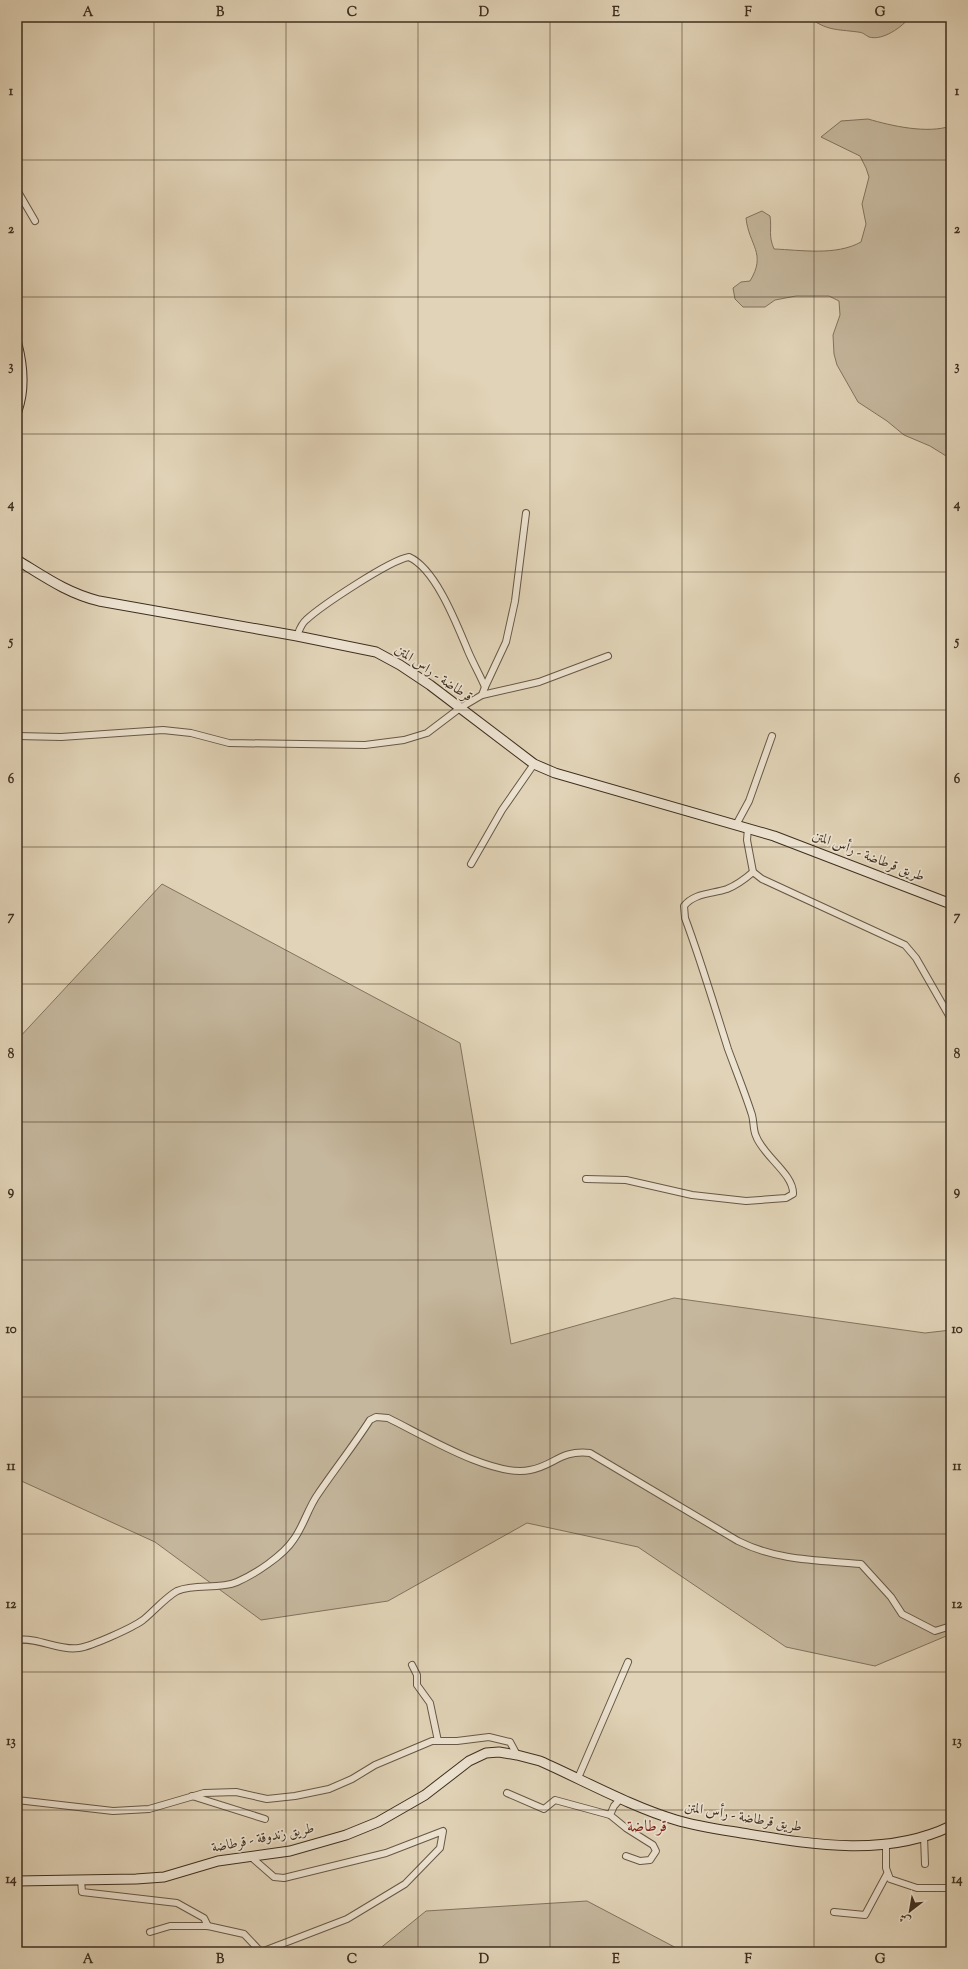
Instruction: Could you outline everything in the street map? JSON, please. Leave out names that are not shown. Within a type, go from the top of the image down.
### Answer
[{"type":"main road","points":[[17,344],[22,363],[22,398],[17,411]]},
{"type":"main road","name":"قرطاضة - راس المتن","points":[[17,560],[63,589],[78,596],[99,602],[296,636],[376,652],[400,665],[534,764],[555,773],[774,836]]},
{"type":"main road","name":"طريق قرطاضة - رأس المتن","points":[[774,836],[951,904]]},
{"type":"main road","name":"طريق زندوقة - قرطاضة","points":[[17,1881],[164,1877],[218,1861],[290,1851],[346,1835],[402,1810],[469,1761],[486,1753],[499,1752],[540,1761]]},
{"type":"main road","name":"طريق قرطاضة - رأس المتن","points":[[540,1761],[621,1798],[676,1820],[709,1828],[814,1844],[858,1848],[886,1845],[924,1836],[951,1826]]},
{"type":"street","points":[[17,190],[35,221]]},
{"type":"street","points":[[482,695],[506,642],[515,601],[526,513]]},
{"type":"street","points":[[296,636],[305,620],[392,563],[409,557],[415,559],[446,600],[485,687]]},
{"type":"street","points":[[17,736],[60,737],[163,730],[191,733],[229,743],[327,746],[365,745],[404,740],[427,733],[460,708],[482,695],[539,682],[608,656]]},
{"type":"street","points":[[736,825],[749,801],[772,736]]},
{"type":"street","points":[[471,864],[502,810],[534,764]]},
{"type":"street","points":[[748,828],[747,840],[752,872],[762,880],[905,945],[916,958],[951,1019]]},
{"type":"street","points":[[586,1179],[626,1180],[692,1195],[746,1201],[786,1198],[793,1194],[793,1187],[789,1178],[764,1152],[756,1136],[752,1117],[728,1049],[712,992],[685,918],[684,906],[690,900],[726,889],[743,881],[752,872]]},
{"type":"street","points":[[17,1640],[28,1638],[59,1646],[78,1648],[93,1644],[140,1622],[177,1592],[194,1587],[236,1583],[275,1560],[294,1540],[317,1495],[341,1464],[370,1420],[376,1417],[388,1418],[488,1466],[508,1471],[529,1470],[550,1464],[561,1455],[575,1451],[590,1453],[603,1459],[738,1541],[756,1550],[782,1557],[860,1564],[891,1596],[902,1614],[935,1631],[951,1626]]},
{"type":"street","points":[[578,1778],[628,1662]]},
{"type":"street","points":[[412,1665],[417,1675],[417,1685],[430,1703],[438,1741]]},
{"type":"street","points":[[17,1800],[112,1811],[149,1809],[204,1793],[236,1792],[267,1799],[295,1796],[329,1789],[352,1779],[375,1765],[432,1741],[489,1737],[510,1742],[517,1755]]},
{"type":"street","points":[[507,1793],[544,1809],[555,1800],[610,1815],[626,1828],[653,1845],[656,1852],[650,1860],[640,1861],[626,1856]]},
{"type":"street","points":[[192,1796],[265,1819]]},
{"type":"street","points":[[610,1815],[614,1806],[621,1798]]},
{"type":"street","points":[[150,1932],[170,1926],[208,1926],[244,1934],[261,1952],[347,1919],[404,1884],[440,1848],[443,1831],[386,1853],[284,1878],[274,1877],[250,1856]]},
{"type":"street","points":[[924,1836],[925,1864]]},
{"type":"street","points":[[886,1845],[887,1874],[890,1879],[917,1888],[951,1888]]},
{"type":"street","points":[[834,1912],[865,1915],[887,1874]]},
{"type":"street","points":[[81,1880],[82,1892],[177,1903],[204,1918],[208,1926]]},
{"type":"shaded area","points":[[808,17],[910,17],[892,32],[874,38],[860,32],[837,30],[827,27]]},
{"type":"shaded area","points":[[868,119],[898,126],[921,129],[951,126],[951,459],[930,446],[904,435],[887,421],[858,402],[837,365],[834,354],[833,335],[840,315],[839,301],[829,296],[796,296],[775,300],[765,307],[743,307],[735,299],[733,288],[741,282],[750,281],[757,263],[756,250],[750,236],[746,218],[762,211],[770,216],[771,236],[774,249],[830,251],[861,242],[866,224],[862,204],[869,177],[866,168],[860,156],[821,137],[841,121]]},
{"type":"shaded area","points":[[162,884],[460,1043],[511,1344],[674,1298],[925,1333],[951,1330],[951,1634],[875,1666],[786,1647],[638,1547],[527,1523],[388,1601],[261,1620],[155,1542],[17,1479],[17,1040]]},
{"type":"shaded area","points":[[587,1901],[684,1952],[366,1952],[378,1950],[426,1911]]},
{"type":"district","name":"قرطاضة","points":[[647,1827]]}]
